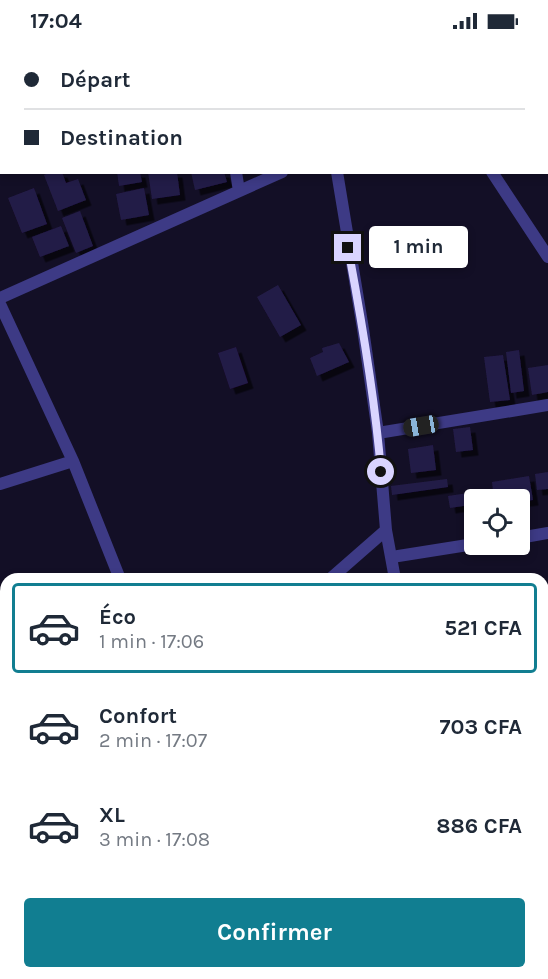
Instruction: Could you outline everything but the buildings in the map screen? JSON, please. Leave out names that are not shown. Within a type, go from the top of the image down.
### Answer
[{"type":"street","points":[[236,174],[238,191]]},
{"type":"street","points":[[0,298],[277,174]]},
{"type":"street","points":[[337,174],[378,433],[386,530],[394,573]]},
{"type":"street","points":[[493,174],[548,257]]},
{"type":"street","points":[[0,304],[73,460],[118,573]]},
{"type":"street","points":[[378,433],[548,405]]},
{"type":"street","points":[[0,483],[73,460]]},
{"type":"street","points":[[337,573],[386,530]]},
{"type":"street","points":[[530,536],[548,533]]},
{"type":"street","points":[[392,557],[464,546]]},
{"type":"route","points":[[348,248],[363,329],[378,433],[381,472]]}]
